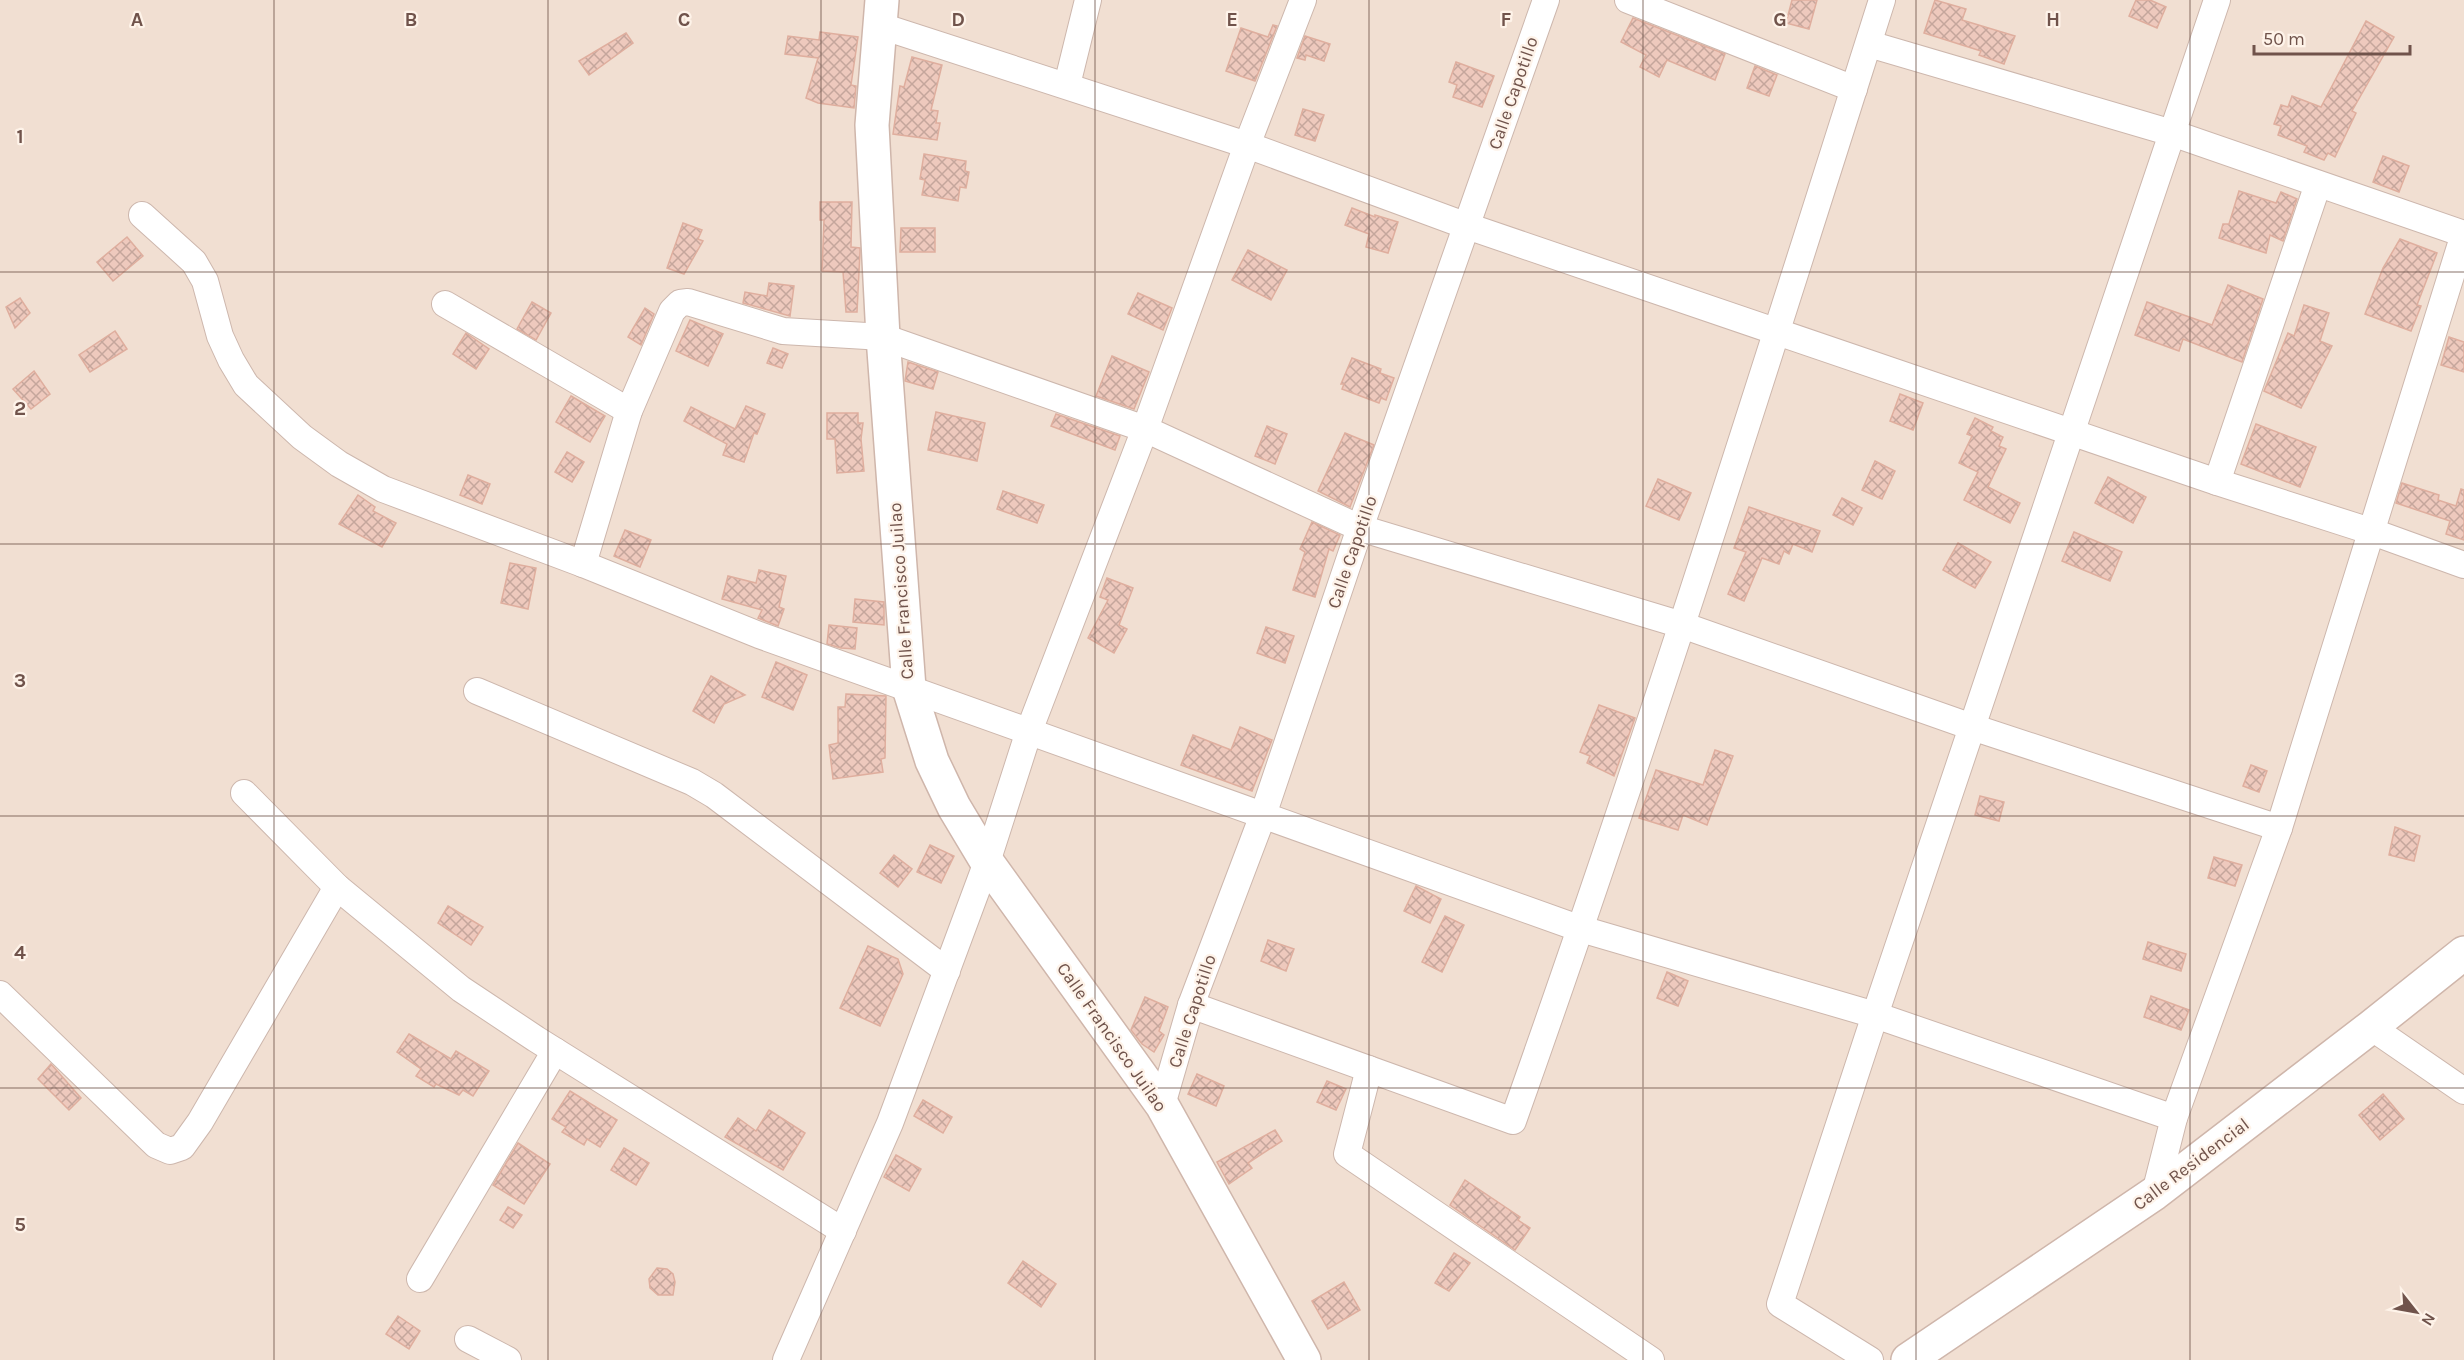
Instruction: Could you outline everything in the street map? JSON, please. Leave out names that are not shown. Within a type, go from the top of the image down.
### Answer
[{"type":"street","points":[[1067,85],[1088,0]]},
{"type":"street","points":[[786,1360],[890,1123],[948,971],[987,862],[1029,731],[1145,429],[1247,145],[1303,0]]},
{"type":"street","name":"Calle Capotillo","points":[[1162,1105],[1191,1005],[1263,814],[1359,528],[1546,0]]},
{"type":"street","points":[[1628,0],[1854,89]]},
{"type":"street","points":[[1870,1360],[1780,1304],[2217,0]]},
{"type":"street","points":[[1191,1005],[1513,1121],[1581,928],[1682,625],[1869,44],[1879,1]]},
{"type":"street","points":[[882,13],[1067,85],[1247,145],[1467,226],[1778,330],[2217,482],[2370,531],[2464,565]]},
{"type":"street","name":"Calle Francisco Juilao","points":[[882,13],[872,125],[883,337],[909,688],[933,760],[954,807],[987,862],[1162,1105],[1304,1360]]},
{"type":"street","points":[[1869,44],[2172,133],[2464,234],[2279,828],[2174,1118],[2155,1192]]},
{"type":"street","points":[[2217,482],[2318,184]]},
{"type":"street","points":[[142,215],[194,262],[206,281],[220,336],[246,385],[302,437],[339,464],[383,489],[583,564],[759,635],[1581,928],[1875,1015],[2174,1118]]},
{"type":"street","points":[[583,564],[629,411],[672,311],[680,303],[699,304],[783,331],[883,337],[1145,429],[1359,528],[1682,625],[1972,727],[2279,828]]},
{"type":"street","points":[[445,304],[629,411]]},
{"type":"street","points":[[477,691],[692,782],[714,795],[948,971]]},
{"type":"street","points":[[244,794],[337,887],[461,989],[555,1051],[843,1231]]},
{"type":"street","points":[[0,994],[156,1145],[170,1151],[182,1147],[200,1122],[337,887]]},
{"type":"street","name":"Calle Residencial","points":[[1908,1360],[2155,1192],[2371,1028],[2464,953]]},
{"type":"street","points":[[2371,1028],[2464,1091]]},
{"type":"street","points":[[420,1279],[555,1051]]},
{"type":"street","points":[[1369,1069],[1347,1154],[1651,1360]]},
{"type":"street","points":[[468,1339],[508,1360]]},
{"type":"shaded area","points":[[0,0],[2464,0],[2464,1360],[0,1360]]},
{"type":"building","points":[[1792,0],[1817,0],[1809,29],[1786,23]]},
{"type":"building","points":[[1935,0],[1966,9],[1962,20],[2015,36],[2004,64],[1979,55],[1981,51],[1924,33]]},
{"type":"building","points":[[2136,0],[2150,0],[2166,7],[2157,28],[2129,16]]},
{"type":"building","points":[[1633,18],[1725,54],[1715,80],[1667,60],[1659,77],[1640,67],[1646,55],[1621,42]]},
{"type":"building","points":[[2366,21],[2394,37],[2352,111],[2356,113],[2335,157],[2328,153],[2324,160],[2304,152],[2307,146],[2278,135],[2281,126],[2274,124],[2281,105],[2288,107],[2292,96],[2321,107]]},
{"type":"building","points":[[1273,25],[1277,26],[1255,81],[1226,71],[1241,28],[1268,37]]},
{"type":"building","points":[[820,32],[858,37],[851,85],[856,86],[854,108],[818,103],[806,98],[818,58],[785,54],[788,36],[819,40]]},
{"type":"building","points":[[626,33],[633,43],[589,75],[579,61]]},
{"type":"building","points":[[1305,36],[1330,44],[1324,61],[1306,55],[1305,60],[1297,58]]},
{"type":"building","points":[[912,57],[942,65],[931,110],[938,111],[936,123],[940,123],[937,140],[893,134],[900,86],[904,87]]},
{"type":"building","points":[[1456,62],[1494,76],[1482,107],[1453,97],[1457,85],[1449,82]]},
{"type":"building","points":[[1755,66],[1777,75],[1769,96],[1747,88]]},
{"type":"building","points":[[1303,109],[1324,115],[1315,141],[1295,135]]},
{"type":"building","points":[[924,154],[966,161],[965,171],[969,172],[966,188],[960,187],[958,201],[922,195],[925,180],[920,179]]},
{"type":"building","points":[[2383,156],[2409,166],[2399,192],[2373,182]]},
{"type":"building","points":[[2239,191],[2276,203],[2281,192],[2297,199],[2283,241],[2270,235],[2266,253],[2219,238],[2223,224],[2229,224]]},
{"type":"building","points":[[820,202],[852,202],[851,247],[860,248],[857,312],[846,312],[843,272],[822,271],[824,220],[820,220]]},
{"type":"building","points":[[1352,208],[1375,217],[1375,215],[1398,222],[1388,253],[1366,247],[1369,234],[1345,225]]},
{"type":"building","points":[[683,223],[702,230],[698,239],[703,241],[684,274],[667,268]]},
{"type":"building","points":[[901,228],[935,228],[935,252],[900,252]]},
{"type":"building","points":[[127,237],[143,256],[113,281],[97,262]]},
{"type":"building","points":[[2400,239],[2437,253],[2417,305],[2421,306],[2411,331],[2365,314],[2383,268]]},
{"type":"building","points":[[1248,250],[1287,270],[1271,300],[1232,280]]},
{"type":"building","points":[[769,283],[794,286],[790,316],[743,303],[745,292],[767,296]]},
{"type":"building","points":[[2228,285],[2263,299],[2242,362],[2183,339],[2179,351],[2135,335],[2147,302],[2212,325]]},
{"type":"building","points":[[1138,293],[1172,308],[1163,330],[1128,314]]},
{"type":"building","points":[[20,298],[30,313],[15,328],[6,307]]},
{"type":"building","points":[[532,302],[551,313],[536,340],[517,329]]},
{"type":"building","points":[[2304,305],[2329,313],[2320,341],[2332,346],[2301,408],[2264,391],[2288,333],[2294,336]]},
{"type":"building","points":[[645,308],[654,314],[641,345],[628,337]]},
{"type":"building","points":[[690,320],[723,334],[708,366],[676,351]]},
{"type":"building","points":[[115,331],[127,349],[90,372],[79,355]]},
{"type":"building","points":[[466,333],[489,349],[476,369],[453,354]]},
{"type":"building","points":[[2449,337],[2464,342],[2464,372],[2441,365]]},
{"type":"building","points":[[773,348],[788,354],[782,368],[767,363]]},
{"type":"building","points":[[1112,356],[1149,372],[1134,409],[1096,396]]},
{"type":"building","points":[[1352,358],[1381,369],[1380,373],[1394,378],[1386,400],[1381,398],[1379,403],[1342,389],[1344,384],[1341,384]]},
{"type":"building","points":[[908,362],[938,372],[933,389],[905,381]]},
{"type":"building","points":[[34,371],[50,394],[31,409],[13,389]]},
{"type":"building","points":[[1900,394],[1923,403],[1913,430],[1890,421]]},
{"type":"building","points":[[571,396],[605,416],[590,442],[556,422]]},
{"type":"building","points":[[746,406],[765,414],[757,434],[754,433],[744,462],[723,455],[727,444],[684,421],[691,407],[735,429]]},
{"type":"building","points":[[936,412],[985,423],[977,461],[928,450]]},
{"type":"building","points":[[827,413],[858,413],[858,423],[863,423],[861,439],[864,471],[837,473],[835,439],[827,439]]},
{"type":"building","points":[[1056,414],[1120,436],[1115,450],[1051,426]]},
{"type":"building","points":[[1975,418],[1993,427],[1991,431],[2003,437],[1999,446],[2006,449],[1988,487],[2020,503],[2010,523],[1964,500],[1978,472],[1959,463],[1972,436],[1967,434]]},
{"type":"building","points":[[2256,424],[2316,447],[2300,487],[2241,464]]},
{"type":"building","points":[[1267,426],[1287,434],[1275,464],[1255,456]]},
{"type":"building","points":[[1345,433],[1374,445],[1350,507],[1318,491]]},
{"type":"building","points":[[567,452],[584,462],[572,482],[555,472]]},
{"type":"building","points":[[1875,461],[1895,471],[1882,499],[1862,490]]},
{"type":"building","points":[[468,475],[490,484],[482,504],[460,495]]},
{"type":"building","points":[[2108,477],[2146,497],[2133,523],[2095,503]]},
{"type":"building","points":[[1658,479],[1691,493],[1679,520],[1646,506]]},
{"type":"building","points":[[2402,483],[2439,495],[2438,500],[2456,506],[2461,489],[2464,490],[2464,540],[2446,534],[2450,521],[2396,503]]},
{"type":"building","points":[[1003,491],[1044,505],[1037,523],[997,509]]},
{"type":"building","points":[[358,495],[375,507],[373,511],[396,523],[382,547],[339,524]]},
{"type":"building","points":[[1842,498],[1862,508],[1853,525],[1833,515]]},
{"type":"building","points":[[1749,507],[1820,531],[1812,552],[1793,544],[1789,554],[1784,551],[1779,564],[1762,558],[1744,601],[1728,594],[1746,552],[1734,548]]},
{"type":"building","points":[[1312,522],[1340,535],[1333,551],[1329,549],[1315,597],[1293,590],[1305,552],[1300,549]]},
{"type":"building","points":[[625,530],[651,540],[640,567],[614,556]]},
{"type":"building","points":[[2074,532],[2122,552],[2110,581],[2062,561]]},
{"type":"building","points":[[1958,543],[1991,562],[1975,588],[1943,570]]},
{"type":"building","points":[[510,563],[536,568],[528,609],[501,603]]},
{"type":"building","points":[[759,570],[786,576],[779,607],[784,609],[778,626],[758,618],[762,610],[722,599],[728,576],[756,583]]},
{"type":"building","points":[[1107,578],[1133,588],[1119,625],[1127,629],[1114,653],[1088,638],[1108,600],[1100,597]]},
{"type":"building","points":[[855,599],[884,602],[884,625],[853,622]]},
{"type":"building","points":[[829,625],[857,628],[855,649],[827,644]]},
{"type":"building","points":[[1266,627],[1294,636],[1285,663],[1257,653]]},
{"type":"building","points":[[776,662],[807,675],[793,710],[762,697]]},
{"type":"building","points":[[711,676],[745,695],[724,704],[714,723],[693,711]]},
{"type":"building","points":[[846,694],[886,696],[885,758],[881,759],[883,772],[833,779],[829,745],[838,743],[838,707],[845,707]]},
{"type":"building","points":[[1599,705],[1635,718],[1614,776],[1587,763],[1590,756],[1580,752]]},
{"type":"building","points":[[1240,727],[1272,740],[1252,791],[1181,765],[1193,735],[1231,750]]},
{"type":"building","points":[[1715,750],[1733,756],[1707,825],[1683,815],[1678,830],[1639,818],[1656,770],[1703,785]]},
{"type":"building","points":[[2251,765],[2267,771],[2259,792],[2243,786]]},
{"type":"building","points":[[1980,796],[2004,802],[1999,821],[1975,815]]},
{"type":"building","points":[[2395,827],[2420,836],[2414,861],[2389,855]]},
{"type":"building","points":[[930,845],[954,856],[941,883],[917,872]]},
{"type":"building","points":[[894,855],[912,869],[898,887],[880,873]]},
{"type":"building","points":[[2214,857],[2242,865],[2235,886],[2208,878]]},
{"type":"building","points":[[1416,886],[1441,899],[1430,923],[1404,911]]},
{"type":"building","points":[[448,906],[483,927],[471,945],[438,923]]},
{"type":"building","points":[[1445,916],[1464,925],[1442,972],[1422,962]]},
{"type":"building","points":[[1268,940],[1294,949],[1286,971],[1261,961]]},
{"type":"building","points":[[2148,942],[2186,954],[2181,971],[2143,959]]},
{"type":"building","points":[[868,946],[898,959],[903,974],[880,1026],[840,1008]]},
{"type":"building","points":[[1667,972],[1688,981],[1678,1006],[1657,998]]},
{"type":"building","points":[[2151,996],[2189,1010],[2181,1030],[2144,1017]]},
{"type":"building","points":[[1145,997],[1168,1007],[1159,1031],[1164,1035],[1154,1052],[1142,1044],[1131,1030]]},
{"type":"building","points":[[409,1034],[451,1059],[456,1051],[489,1071],[473,1096],[463,1090],[459,1095],[436,1084],[434,1087],[416,1076],[421,1069],[397,1052]]},
{"type":"building","points":[[51,1064],[81,1098],[69,1110],[38,1079]]},
{"type":"building","points":[[1197,1074],[1224,1086],[1216,1106],[1188,1094]]},
{"type":"building","points":[[1327,1081],[1346,1089],[1336,1110],[1317,1102]]},
{"type":"building","points":[[570,1091],[617,1120],[600,1147],[587,1139],[584,1145],[562,1132],[566,1127],[552,1119]]},
{"type":"building","points":[[2383,1094],[2404,1119],[2380,1140],[2359,1115]]},
{"type":"building","points":[[923,1100],[952,1117],[943,1133],[914,1116]]},
{"type":"building","points":[[769,1110],[805,1133],[783,1170],[725,1137],[738,1118],[756,1131]]},
{"type":"building","points":[[1275,1130],[1282,1141],[1248,1163],[1252,1168],[1229,1184],[1217,1162]]},
{"type":"building","points":[[518,1143],[550,1164],[524,1204],[493,1185]]},
{"type":"building","points":[[624,1148],[649,1163],[636,1185],[611,1170]]},
{"type":"building","points":[[896,1155],[921,1169],[909,1191],[884,1177]]},
{"type":"building","points":[[1465,1180],[1520,1217],[1518,1220],[1530,1228],[1515,1250],[1450,1205]]},
{"type":"building","points":[[508,1207],[522,1215],[513,1228],[500,1220]]},
{"type":"building","points":[[1454,1253],[1470,1263],[1449,1291],[1435,1283]]},
{"type":"building","points":[[1023,1261],[1056,1284],[1041,1307],[1008,1283]]},
{"type":"building","points":[[657,1268],[667,1269],[673,1274],[675,1282],[673,1295],[658,1295],[650,1288],[649,1279]]},
{"type":"building","points":[[1344,1282],[1360,1310],[1328,1329],[1312,1301]]},
{"type":"building","points":[[398,1316],[420,1331],[409,1349],[386,1334]]}]
